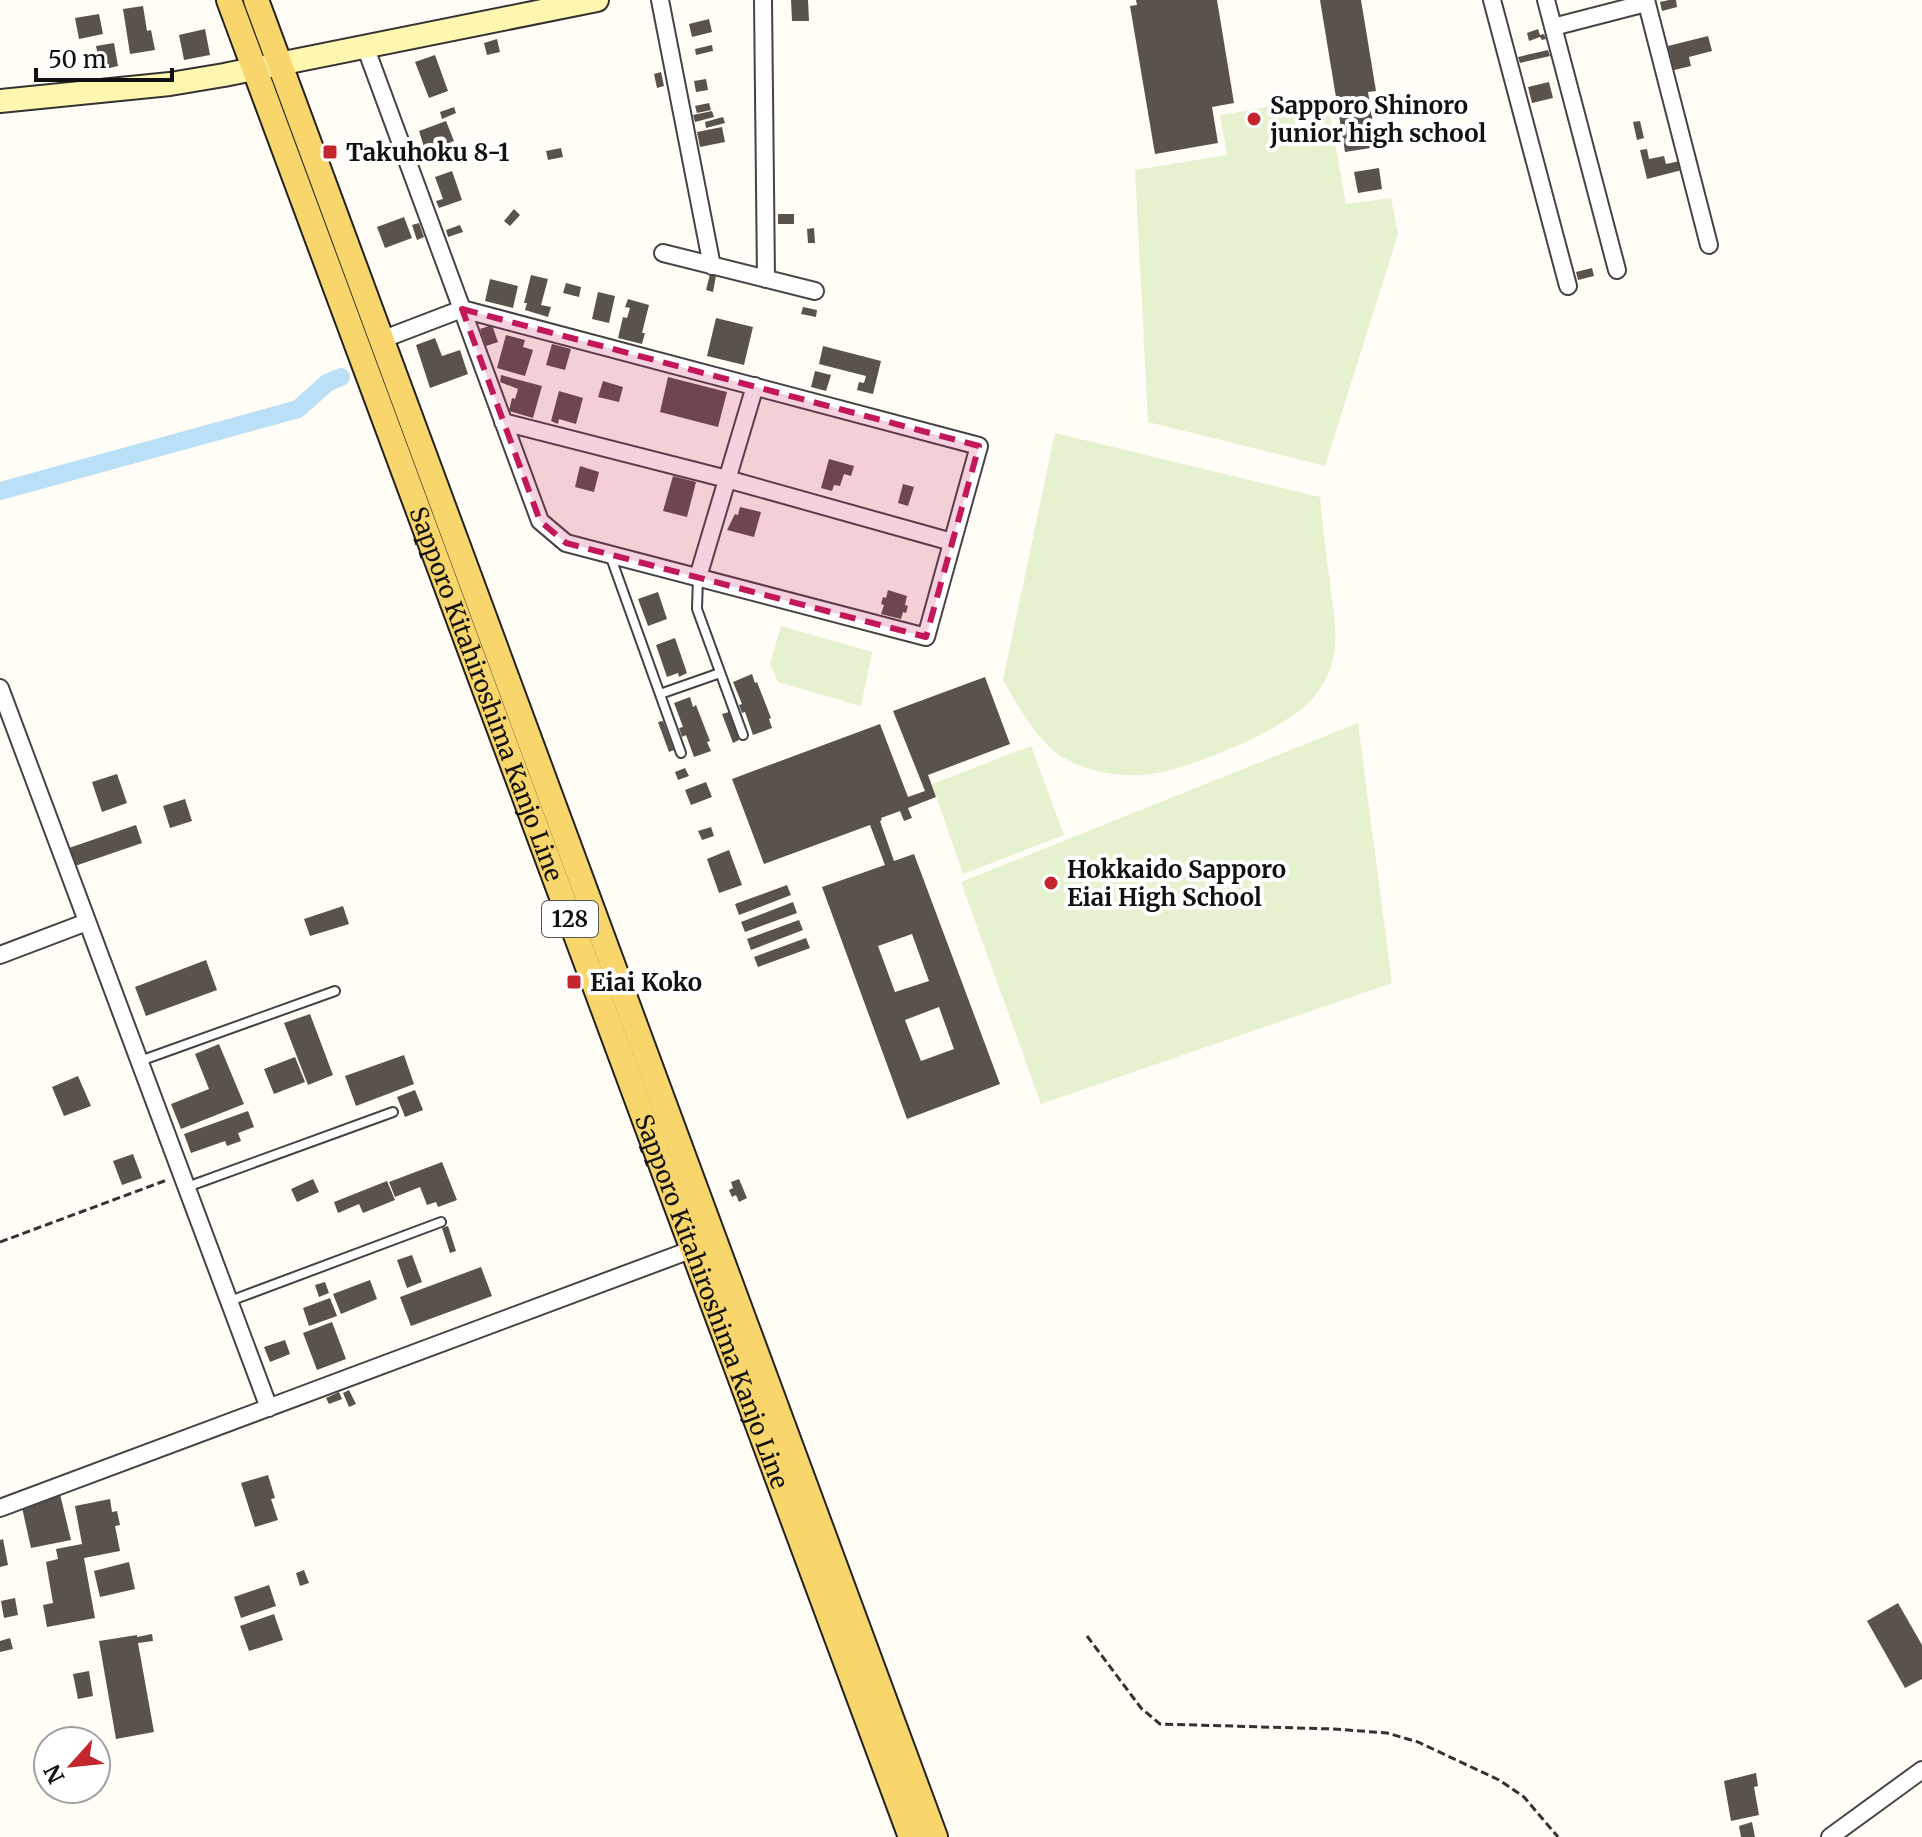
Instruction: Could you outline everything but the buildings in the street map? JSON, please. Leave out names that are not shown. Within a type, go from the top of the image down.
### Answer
[{"type":"main road","name":"Sapporo Kitahiroshima Kanjo Line","points":[[229,0],[911,1837]]},
{"type":"main road","name":"Sapporo Kitahiroshima Kanjo Line","points":[[256,0],[935,1837]]},
{"type":"street","points":[[0,101],[170,84],[365,46],[509,9],[597,0]]},
{"type":"street","points":[[660,0],[712,266]]},
{"type":"street","points":[[763,0],[766,279]]},
{"type":"street","points":[[1492,0],[1568,286]]},
{"type":"street","points":[[1546,0],[1617,270]]},
{"type":"street","points":[[1553,27],[1646,1],[1709,245]]},
{"type":"street","points":[[365,46],[462,309],[503,422],[540,521],[566,543],[926,637],[979,446],[462,309],[381,340]]},
{"type":"street","points":[[663,253],[815,291]]},
{"type":"street","points":[[698,577],[755,386]]},
{"type":"street","points":[[503,422],[727,479],[952,542]]},
{"type":"street","points":[[0,688],[5,716],[87,922],[269,1408]]},
{"type":"street","points":[[0,955],[87,922]]},
{"type":"street","points":[[0,1508],[693,1249]]},
{"type":"street","points":[[1830,1837],[1922,1770]]},
{"type":"lane","points":[[610,554],[681,753]]},
{"type":"lane","points":[[698,577],[697,609],[743,735]]},
{"type":"lane","points":[[660,694],[720,673]]},
{"type":"lane","points":[[139,1061],[335,991]]},
{"type":"lane","points":[[184,1181],[393,1112]]},
{"type":"lane","points":[[229,1302],[441,1222]]},
{"type":"path","points":[[0,1242],[184,1181]]},
{"type":"path","points":[[1087,1636],[1141,1708],[1160,1724],[1387,1733],[1418,1742],[1499,1780],[1524,1797],[1558,1837]]},
{"type":"highlighted area","points":[[462,309],[979,446],[926,637],[566,543],[540,521]]},
{"type":"green space","name":"Sapporo Shinoro junior high school","points":[[1327,97],[1346,204],[1391,198],[1398,234],[1325,466],[1148,422],[1135,170],[1227,155],[1220,115]]},
{"type":"green space","points":[[1055,433],[1320,497],[1335,645],[1324,683],[1313,698],[1282,722],[1237,746],[1168,771],[1150,774],[1093,770],[1062,757],[1044,742],[1003,680]]},
{"type":"green space","points":[[781,626],[872,652],[861,706],[778,682],[770,664]]},
{"type":"green space","points":[[1358,723],[1392,983],[1041,1104],[961,882]]},
{"type":"green space","points":[[1031,746],[1064,835],[963,874],[932,784]]},
{"type":"waterway","points":[[0,491],[298,409],[327,383],[341,377]]},
{"type":"place","name":"Sapporo Shinoro junior high school","points":[[1254,119]]},
{"type":"place","name":"Takuhoku 8-1","points":[[330,152]]},
{"type":"place","name":"Hokkaido Sapporo Eiai High School","points":[[1051,883]]},
{"type":"place","name":"Eiai Koko","points":[[574,982]]}]
